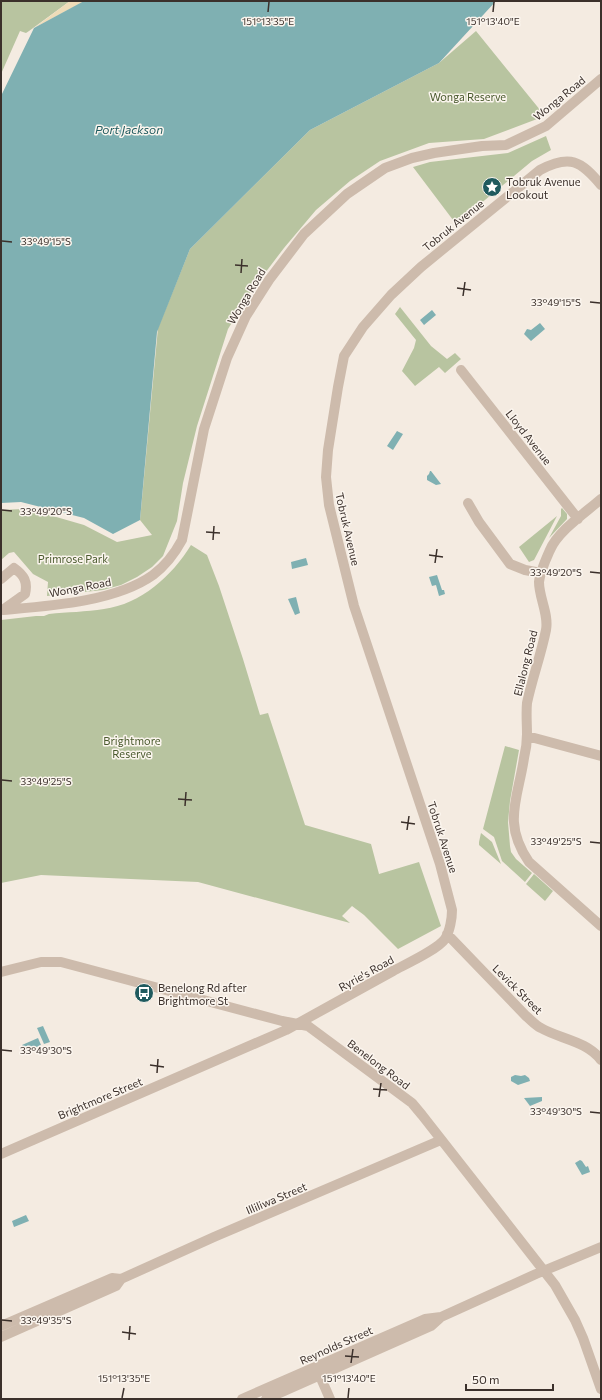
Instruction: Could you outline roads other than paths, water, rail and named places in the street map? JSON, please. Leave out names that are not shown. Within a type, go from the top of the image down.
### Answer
[{"type":"street","name":"Wonga Road","points":[[2,610],[41,606],[106,596],[136,585],[153,574],[176,551],[182,540],[204,429],[226,358],[246,316],[269,280],[304,234],[347,194],[385,168],[412,158],[482,146],[506,144],[546,126],[601,79]]},
{"type":"street","name":"Tobruk Avenue","points":[[446,936],[452,916],[452,910],[440,864],[354,606],[329,505],[326,477],[341,370],[344,356],[352,343],[363,327],[391,295],[421,267],[540,170],[560,161],[572,162],[587,169],[601,185]]},
{"type":"street","name":"Lloyd Avenue","points":[[461,370],[578,519]]},
{"type":"street","name":"Ellalong Road","points":[[601,499],[562,533],[550,549],[541,573],[539,582],[546,628],[527,704],[527,736],[524,762],[514,808],[515,831],[518,842],[529,862],[601,926]]},
{"type":"street","points":[[468,504],[479,522],[510,564],[525,570],[541,573]]},
{"type":"street","points":[[1,578],[14,568],[21,573],[25,579],[27,587],[25,594],[2,610]]},
{"type":"street","points":[[527,736],[601,756]]},
{"type":"street","name":"Ryrie's Road","points":[[296,1024],[434,948],[446,936]]},
{"type":"street","name":"Levick Street","points":[[446,936],[526,1016],[540,1028],[584,1046],[596,1053],[601,1060]]},
{"type":"street","name":"Benelong Road","points":[[1,972],[41,962],[61,962],[145,986],[308,1026],[412,1103],[555,1285],[575,1320],[583,1338],[601,1389]]},
{"type":"street","name":"Brightmore Street","points":[[1,1154],[189,1073],[296,1024]]},
{"type":"street","name":"Illiliwa Street","points":[[1,1337],[116,1286],[121,1279],[221,1234],[441,1140]]},
{"type":"street","name":"Reynolds Street","points":[[242,1399],[425,1318],[441,1316],[601,1247]]},
{"type":"street","name":"Illiliwa Street","points":[[1,1326],[112,1278],[121,1279]]},
{"type":"street","name":"Reynolds Street","points":[[266,1399],[431,1326],[441,1316]]},
{"type":"street","points":[[320,1376],[330,1399]]},
{"type":"water","name":"Port Jackson","points":[[84,1],[496,1],[439,63],[310,130],[190,249],[157,332],[140,520],[113,534],[84,518],[21,502],[1,503],[1,96],[34,28]]},
{"type":"water","points":[[432,310],[436,315],[424,325],[420,320]]},
{"type":"water","points":[[540,323],[545,329],[531,341],[524,334],[527,329],[531,330]]},
{"type":"water","points":[[397,431],[403,434],[393,450],[387,446]]},
{"type":"water","points":[[430,471],[441,484],[436,485],[427,480],[427,476]]},
{"type":"water","points":[[306,558],[308,565],[292,569],[291,562]]},
{"type":"water","points":[[437,575],[442,590],[444,590],[445,594],[439,596],[436,585],[432,586],[429,577]]},
{"type":"water","points":[[296,597],[300,613],[295,615],[288,599]]},
{"type":"water","points":[[43,1026],[50,1042],[44,1044],[37,1028]]},
{"type":"water","points":[[38,1038],[41,1045],[25,1052],[22,1045]]},
{"type":"water","points":[[515,1075],[525,1075],[530,1081],[518,1085],[511,1081],[511,1077]]},
{"type":"water","points":[[542,1097],[542,1101],[530,1106],[524,1098]]},
{"type":"water","points":[[580,1160],[586,1167],[588,1166],[590,1172],[582,1175],[575,1163]]},
{"type":"water","points":[[26,1215],[29,1221],[14,1227],[12,1221]]},
{"type":"place","name":"Tobruk Avenue Lookout","points":[[492,187]]},
{"type":"place","name":"Benelong Rd after Brightmore St","points":[[144,993]]},
{"type":"park label","name":"Wonga Reserve","points":[[468,96]]},
{"type":"park label","name":"Primrose Park","points":[[73,558]]},
{"type":"park label","name":"Brightmore Reserve","points":[[132,746]]}]
